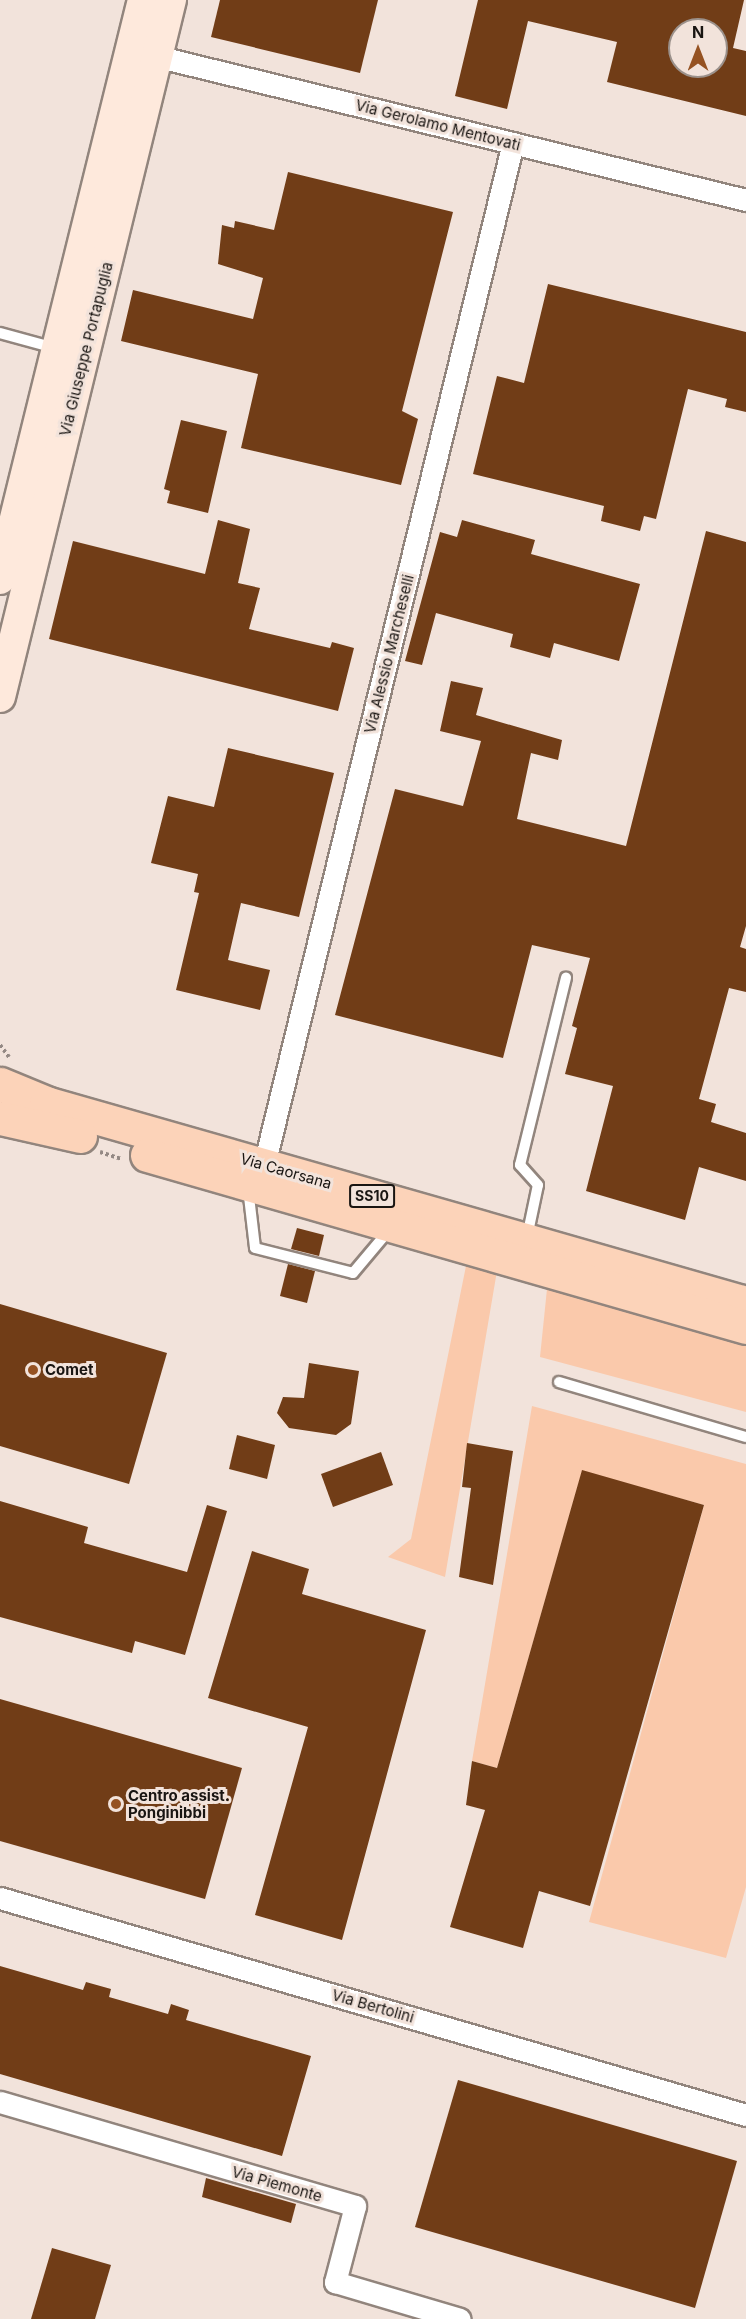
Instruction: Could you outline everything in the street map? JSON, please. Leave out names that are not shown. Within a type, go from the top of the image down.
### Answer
[{"type":"main road","name":"Via Giuseppe Portapuglia","points":[[0,697],[144,53],[142,0]]},
{"type":"main road","name":"Via Giuseppe Portapuglia","points":[[0,579],[57,348],[144,53],[171,0]]},
{"type":"main road","name":"Via Caorsana","points":[[0,1084],[46,1103],[256,1175],[392,1227],[746,1327]]},
{"type":"main road","name":"Via Caorsana","points":[[0,1118],[256,1175],[527,1240],[746,1303]]},
{"type":"street","name":"Via Gerolamo Mentovati","points":[[144,53],[746,198]]},
{"type":"street","name":"Via Alessio Marcheselli","points":[[256,1175],[513,143]]},
{"type":"street","name":"Via Bertolini","points":[[0,1898],[746,2115]]},
{"type":"street","name":"Via Piemonte","points":[[0,2102],[355,2206],[335,2282],[460,2319]]},
{"type":"lane","points":[[0,333],[57,348]]},
{"type":"lane","points":[[527,1240],[538,1185],[520,1165],[566,978]]},
{"type":"lane","points":[[256,1175],[255,1248],[353,1273],[392,1227]]},
{"type":"lane","points":[[559,1382],[746,1437]]},
{"type":"shaded area","points":[[468,1256],[498,1265],[445,1577],[388,1557],[411,1539]]},
{"type":"shaded area","points":[[547,1289],[746,1345],[746,1412],[540,1357]]},
{"type":"shaded area","points":[[532,1406],[746,1464],[746,1887],[726,1958],[589,1922],[704,1505],[582,1471],[497,1768],[472,1761]]},
{"type":"building","points":[[220,0],[378,0],[360,73],[211,37]]},
{"type":"building","points":[[478,0],[744,0],[733,48],[746,51],[746,116],[607,82],[617,42],[528,21],[507,109],[455,96]]},
{"type":"building","points":[[288,172],[453,212],[402,411],[418,419],[401,485],[241,448],[258,374],[121,341],[133,290],[253,319],[263,278],[218,264],[222,225],[234,228],[235,221],[274,230]]},
{"type":"building","points":[[548,284],[746,332],[746,412],[725,407],[727,399],[688,389],[656,519],[644,516],[640,531],[601,521],[604,506],[473,474],[497,376],[524,383]]},
{"type":"building","points":[[181,420],[227,431],[208,513],[167,503],[170,491],[164,489]]},
{"type":"building","points":[[218,520],[250,529],[238,583],[260,588],[249,629],[330,648],[332,642],[354,648],[338,711],[49,639],[73,541],[205,574]]},
{"type":"building","points":[[462,520],[535,540],[531,554],[640,584],[619,661],[554,643],[550,658],[510,647],[513,634],[436,613],[422,665],[405,661],[440,532],[457,537]]},
{"type":"building","points":[[706,531],[746,542],[746,926],[740,947],[746,949],[746,992],[729,988],[699,1099],[716,1104],[711,1122],[746,1133],[746,1181],[699,1167],[685,1220],[586,1191],[613,1086],[565,1074],[577,1028],[572,1026],[590,958],[532,945],[503,1058],[335,1015],[395,789],[463,806],[481,741],[440,731],[451,681],[483,688],[476,715],[562,740],[558,760],[531,753],[517,819],[626,846]]},
{"type":"building","points":[[228,748],[334,773],[299,917],[241,903],[228,960],[270,970],[260,1010],[176,990],[199,893],[194,892],[198,874],[151,863],[168,796],[214,807]]},
{"type":"building","points":[[297,1228],[324,1235],[319,1256],[291,1249]]},
{"type":"building","points":[[288,1264],[315,1271],[307,1303],[280,1296]]},
{"type":"building","points":[[0,1304],[167,1353],[129,1484],[0,1446]]},
{"type":"building","points":[[309,1363],[359,1371],[351,1424],[336,1435],[289,1428],[277,1413],[283,1397],[304,1398]]},
{"type":"building","points":[[237,1435],[275,1445],[267,1479],[229,1469]]},
{"type":"building","points":[[467,1443],[513,1451],[493,1585],[459,1577],[471,1488],[462,1487]]},
{"type":"building","points":[[381,1452],[393,1485],[333,1507],[321,1474]]},
{"type":"building","points":[[582,1470],[704,1505],[590,1906],[539,1891],[523,1948],[450,1927],[485,1810],[466,1805],[472,1761],[497,1768]]},
{"type":"building","points":[[0,1501],[88,1527],[84,1543],[187,1572],[207,1505],[227,1511],[185,1655],[135,1641],[132,1653],[0,1617]]},
{"type":"building","points":[[252,1551],[309,1569],[302,1594],[426,1630],[342,1940],[255,1915],[308,1727],[208,1698]]},
{"type":"building","name":"Centro assist. Ponginibbi","points":[[0,1699],[242,1768],[205,1899],[0,1841]]},
{"type":"building","points":[[0,1966],[83,1990],[86,1982],[111,1989],[109,1997],[168,2014],[171,2004],[189,2010],[186,2020],[311,2056],[282,2156],[0,2074]]},
{"type":"building","points":[[458,2080],[737,2161],[695,2308],[415,2227]]},
{"type":"building","points":[[206,2178],[296,2204],[291,2223],[202,2197]]},
{"type":"building","points":[[52,2248],[111,2265],[95,2319],[31,2319]]},
{"type":"place","name":"Comet","points":[[33,1370]]},
{"type":"place","name":"Centro assist. Ponginibbi","points":[[116,1804]]}]
